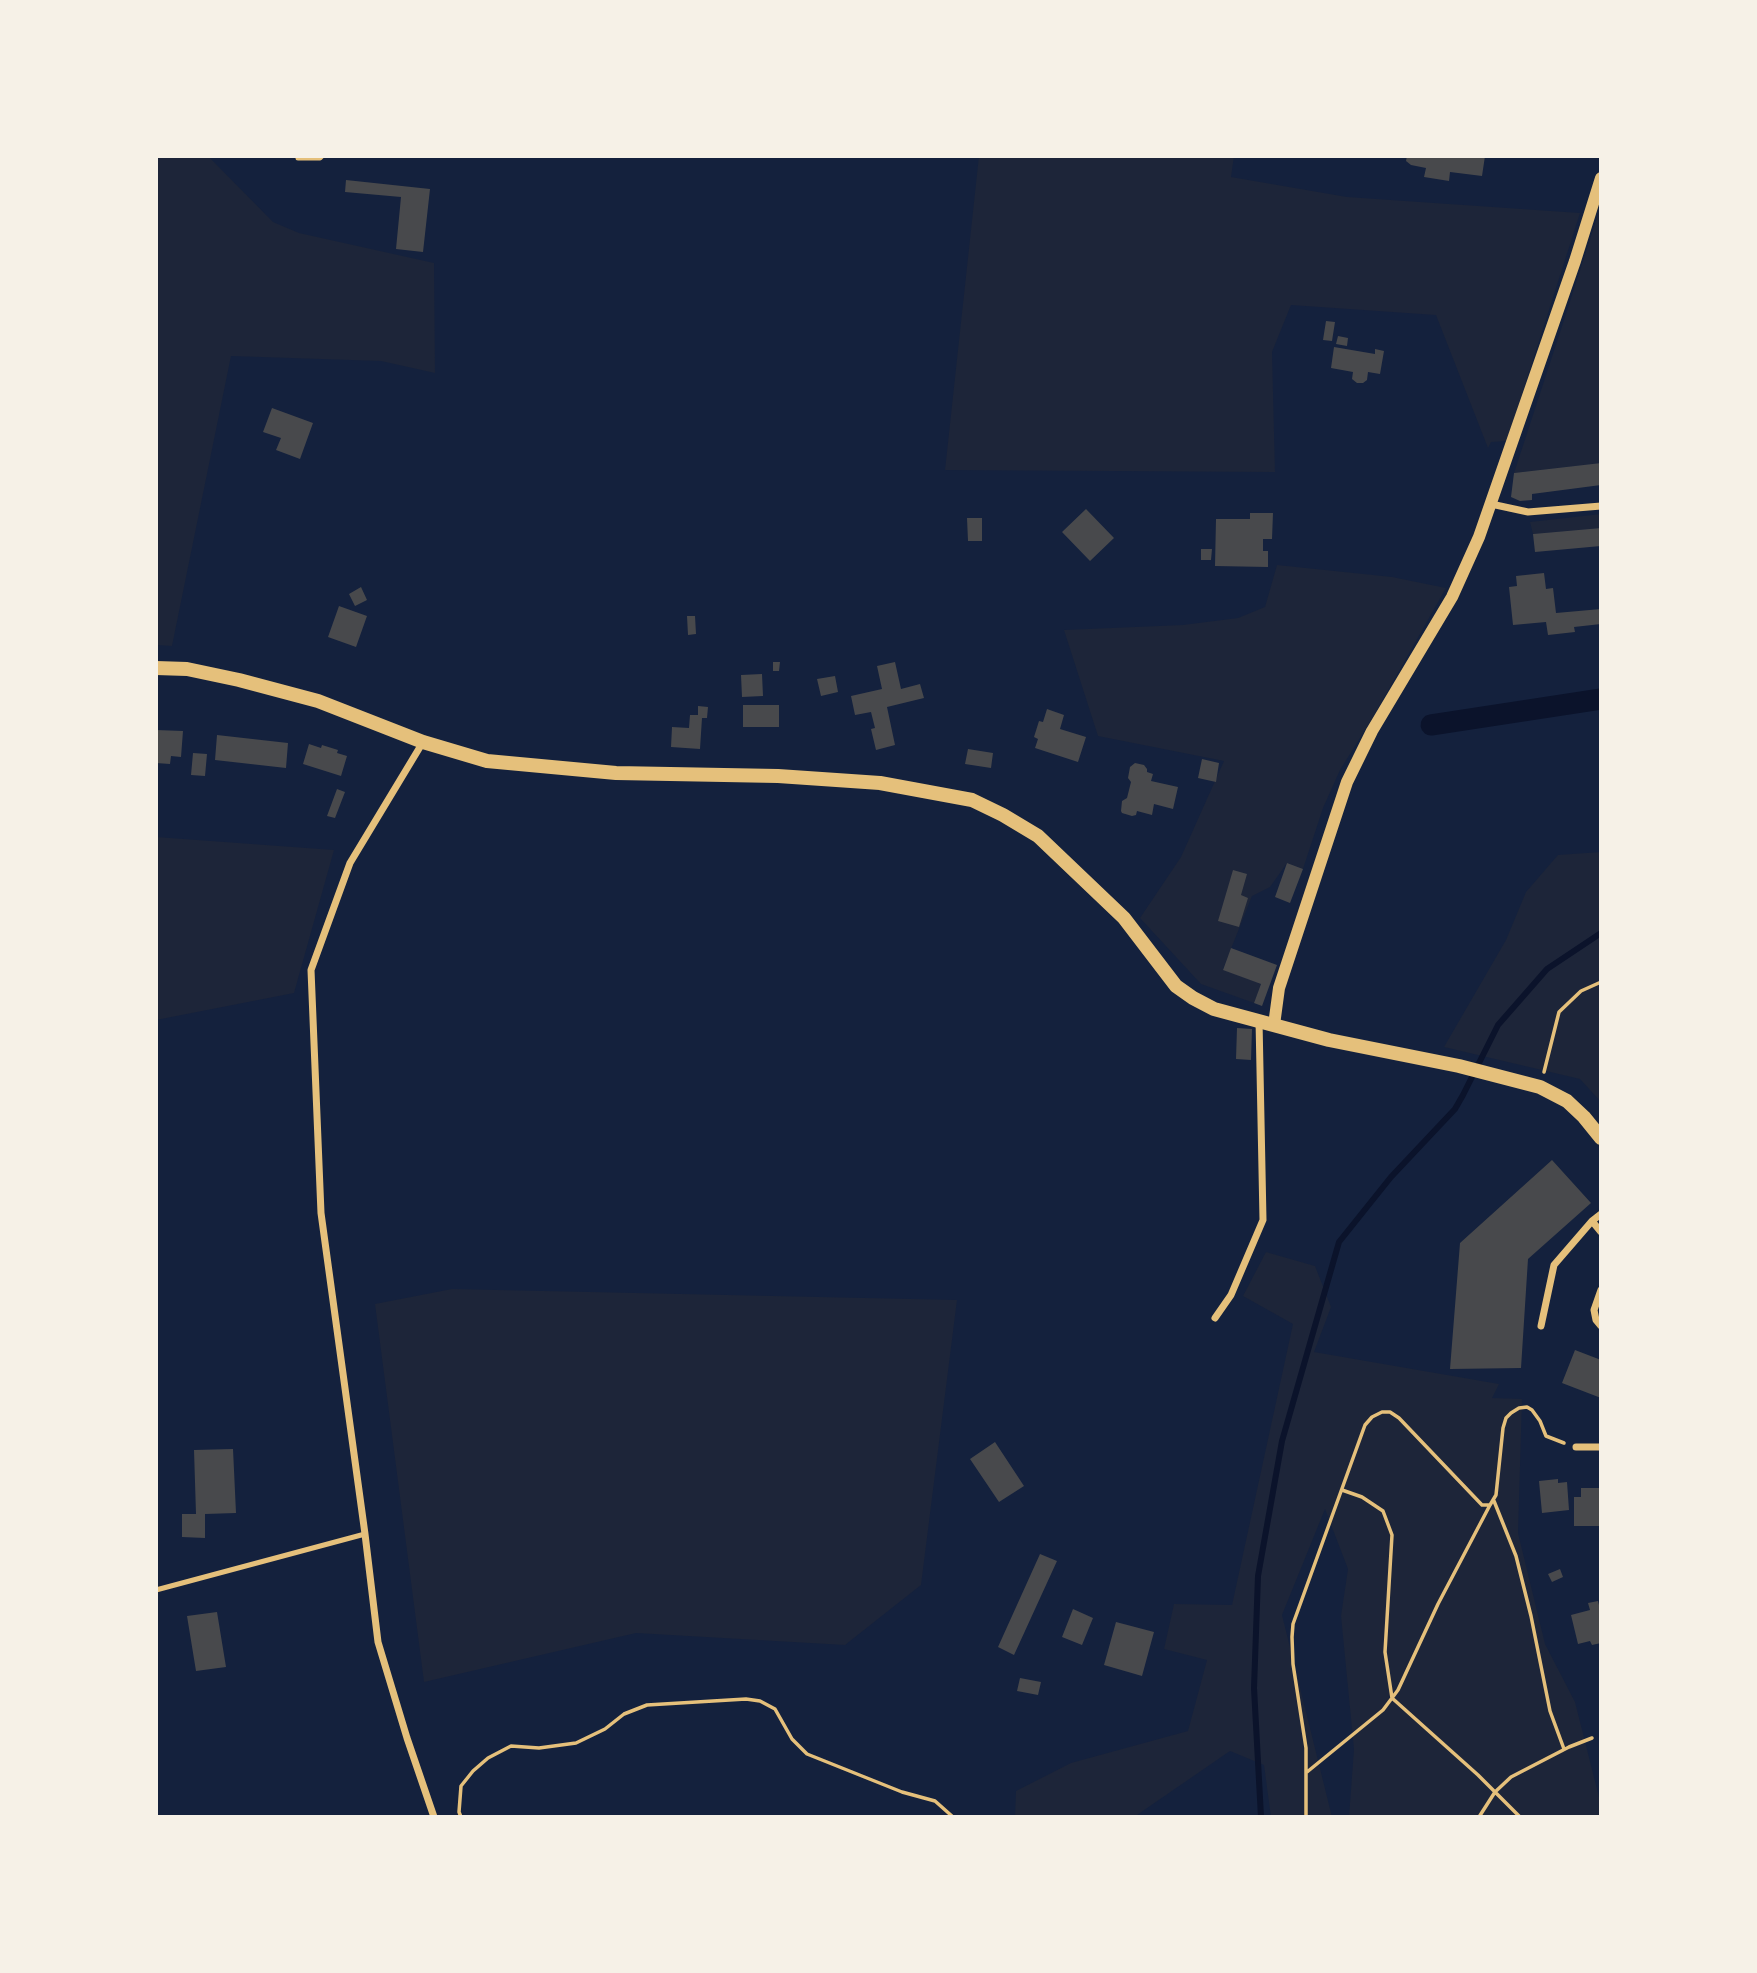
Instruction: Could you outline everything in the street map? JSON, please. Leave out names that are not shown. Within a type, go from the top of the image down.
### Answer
[{"type":"main road","points":[[156,668],[187,669],[318,701],[423,741],[488,761],[615,773],[778,776],[880,783],[972,800],[1038,836],[1124,918],[1176,986],[1193,998],[1214,1009],[1329,1040],[1492,1073],[1540,1087],[1567,1101],[1601,1138]]},
{"type":"street","points":[[1274,1025],[1279,988],[1347,782],[1372,731],[1452,597],[1479,537],[1601,178]]},
{"type":"street","points":[[1491,504],[1528,512],[1601,506]]},
{"type":"street","points":[[423,741],[350,863],[311,970],[321,1213],[378,1642],[434,1817]]},
{"type":"street","points":[[1215,1318],[1231,1295],[1263,1220],[1259,1020]]},
{"type":"street","points":[[1541,1326],[1554,1265],[1601,1214]]},
{"type":"street","points":[[1592,1221],[1601,1232]]},
{"type":"street","points":[[1601,1290],[1594,1310],[1596,1320],[1601,1326]]},
{"type":"street","points":[[1576,1447],[1601,1447]]},
{"type":"lane","points":[[298,158],[322,156]]},
{"type":"lane","points":[[156,1590],[365,1534]]},
{"type":"path","points":[[1540,1087],[1559,1012],[1581,991],[1601,982]]},
{"type":"path","points":[[1306,1773],[1383,1710],[1398,1690],[1438,1604],[1496,1495],[1506,1418],[1519,1408],[1532,1410],[1546,1436],[1576,1447]]},
{"type":"path","points":[[1306,1817],[1304,1732],[1293,1664],[1293,1623],[1365,1425],[1371,1417],[1390,1412],[1399,1418],[1482,1505],[1492,1503]]},
{"type":"path","points":[[1342,1490],[1362,1497],[1383,1511],[1392,1535],[1385,1652],[1392,1698],[1520,1817]]},
{"type":"path","points":[[1492,1503],[1516,1556],[1550,1711],[1564,1749]]},
{"type":"path","points":[[461,1817],[461,1786],[473,1770],[488,1758],[511,1746],[538,1748],[576,1743],[605,1729],[624,1714],[646,1705],[746,1699],[775,1709],[792,1740],[807,1754],[902,1792],[935,1801],[953,1817]]},
{"type":"path","points":[[1479,1817],[1495,1792],[1511,1777],[1564,1749],[1592,1738]]},
{"type":"shaded area","points":[[156,156],[208,156],[273,222],[299,233],[434,263],[435,373],[381,361],[231,356],[172,646],[156,645]]},
{"type":"shaded area","points":[[979,156],[1234,156],[1231,177],[1347,197],[1580,213],[1507,441],[1491,442],[1488,448],[1436,315],[1291,305],[1272,352],[1275,472],[945,470]]},
{"type":"shaded area","points":[[1601,205],[1601,463],[1514,473],[1565,317]]},
{"type":"shaded area","points":[[1601,514],[1601,528],[1533,534],[1530,522]]},
{"type":"shaded area","points":[[1277,565],[1392,577],[1446,588],[1340,770],[1323,808],[1303,869],[1287,863],[1270,887],[1252,896],[1223,969],[1261,984],[1254,1003],[1201,984],[1140,918],[1181,857],[1224,761],[1098,736],[1064,630],[1183,625],[1238,618],[1265,607]]},
{"type":"shaded area","points":[[156,837],[334,850],[294,993],[156,1020]]},
{"type":"shaded area","points":[[1601,852],[1601,1102],[1580,1079],[1444,1047],[1506,940],[1526,892],[1558,855]]},
{"type":"shaded area","points":[[1266,1252],[1315,1266],[1331,1307],[1314,1352],[1499,1384],[1492,1398],[1522,1399],[1518,1533],[1545,1644],[1575,1702],[1601,1805],[1601,1817],[1349,1817],[1354,1749],[1341,1616],[1348,1569],[1325,1509],[1282,1615],[1332,1817],[1271,1817],[1264,1765],[1230,1751],[1137,1815],[1015,1817],[1016,1791],[1071,1763],[1188,1731],[1207,1660],[1164,1649],[1174,1604],[1232,1605],[1293,1324],[1243,1296]]},
{"type":"shaded area","points":[[452,1289],[957,1300],[921,1585],[845,1645],[636,1633],[424,1682],[375,1304]]},
{"type":"building","points":[[1407,156],[1485,156],[1482,176],[1450,172],[1449,181],[1424,177],[1426,168],[1411,165],[1406,161]]},
{"type":"building","points":[[346,180],[430,189],[423,252],[396,249],[401,197],[345,192]]},
{"type":"building","points":[[1326,321],[1335,322],[1332,341],[1323,340]]},
{"type":"building","points":[[1338,336],[1348,338],[1347,346],[1336,344]]},
{"type":"building","points":[[1334,347],[1375,354],[1375,349],[1384,351],[1380,374],[1368,372],[1367,380],[1357,383],[1352,379],[1353,372],[1331,368]]},
{"type":"building","points":[[272,408],[313,423],[300,459],[276,450],[281,438],[263,432]]},
{"type":"building","points":[[1601,463],[1601,485],[1532,494],[1532,500],[1520,501],[1511,497],[1514,473]]},
{"type":"building","points":[[1086,509],[1114,538],[1090,561],[1062,532]]},
{"type":"building","points":[[1250,513],[1273,513],[1272,539],[1263,539],[1263,551],[1268,551],[1268,567],[1215,566],[1216,519],[1250,519]]},
{"type":"building","points":[[967,518],[982,518],[982,541],[968,541]]},
{"type":"building","points":[[1601,528],[1601,546],[1535,552],[1533,534]]},
{"type":"building","points":[[1201,549],[1212,549],[1211,560],[1201,560]]},
{"type":"building","points":[[1544,573],[1546,589],[1553,588],[1556,613],[1601,609],[1601,624],[1574,627],[1575,632],[1548,635],[1546,622],[1513,625],[1509,587],[1517,586],[1516,576]]},
{"type":"building","points":[[361,587],[367,600],[355,606],[349,594]]},
{"type":"building","points":[[339,606],[367,616],[356,647],[328,637]]},
{"type":"building","points":[[687,616],[695,616],[696,634],[688,635]]},
{"type":"building","points":[[773,662],[780,662],[779,671],[773,671]]},
{"type":"building","points":[[895,662],[901,689],[920,684],[924,698],[887,707],[895,745],[876,750],[871,729],[875,728],[871,712],[855,715],[851,696],[882,689],[877,666]]},
{"type":"building","points":[[762,674],[763,696],[742,697],[741,675]]},
{"type":"building","points":[[835,676],[838,692],[821,696],[817,679]]},
{"type":"building","points":[[743,705],[779,705],[779,727],[743,727]]},
{"type":"building","points":[[698,706],[708,707],[707,718],[702,718],[700,749],[671,747],[672,727],[689,728],[690,715],[698,715]]},
{"type":"building","points":[[1047,709],[1064,715],[1060,729],[1086,737],[1078,762],[1035,748],[1038,739],[1034,737],[1039,721],[1043,722]]},
{"type":"building","points":[[156,730],[183,731],[181,757],[171,756],[170,764],[156,763]]},
{"type":"building","points":[[217,735],[288,743],[286,768],[215,760]]},
{"type":"building","points":[[309,744],[338,750],[337,753],[347,756],[341,776],[303,764]]},
{"type":"building","points":[[968,749],[993,753],[991,768],[965,764]]},
{"type":"building","points":[[193,753],[207,754],[205,776],[191,775]]},
{"type":"building","points":[[1202,759],[1219,763],[1216,782],[1198,778]]},
{"type":"building","points":[[1135,763],[1144,765],[1147,772],[1153,774],[1151,781],[1178,787],[1173,809],[1154,804],[1152,815],[1137,811],[1136,815],[1132,816],[1122,813],[1122,801],[1127,798],[1131,782],[1128,778],[1130,767]]},
{"type":"building","points":[[337,789],[345,792],[335,818],[327,816]]},
{"type":"building","points":[[1287,863],[1303,869],[1290,903],[1275,897]]},
{"type":"building","points":[[1233,870],[1247,874],[1241,895],[1248,898],[1239,927],[1218,921]]},
{"type":"building","points":[[1231,948],[1277,965],[1262,1006],[1254,1003],[1261,984],[1223,970]]},
{"type":"building","points":[[1237,1028],[1252,1029],[1251,1060],[1236,1059]]},
{"type":"building","points":[[1552,1160],[1591,1203],[1528,1259],[1521,1368],[1450,1369],[1460,1243]]},
{"type":"building","points":[[1575,1350],[1601,1360],[1601,1398],[1562,1383]]},
{"type":"building","points":[[995,1442],[1024,1486],[999,1502],[970,1459]]},
{"type":"building","points":[[233,1449],[236,1513],[205,1514],[205,1538],[182,1537],[182,1514],[196,1514],[194,1450]]},
{"type":"building","points":[[1558,1479],[1558,1483],[1567,1482],[1569,1510],[1542,1513],[1539,1481]]},
{"type":"building","points":[[1581,1488],[1599,1488],[1599,1526],[1574,1526],[1574,1497],[1581,1497]]},
{"type":"building","points":[[1040,1554],[1057,1561],[1014,1655],[998,1647]]},
{"type":"building","points":[[1560,1569],[1563,1577],[1552,1582],[1548,1574]]},
{"type":"building","points":[[1598,1601],[1601,1613],[1601,1643],[1592,1645],[1590,1641],[1578,1644],[1571,1615],[1590,1610],[1588,1603]]},
{"type":"building","points":[[1073,1609],[1093,1618],[1082,1645],[1062,1637]]},
{"type":"building","points":[[217,1612],[226,1667],[196,1671],[187,1616]]},
{"type":"building","points":[[1116,1622],[1154,1632],[1142,1676],[1104,1665]]},
{"type":"building","points":[[1020,1678],[1041,1682],[1038,1695],[1017,1691]]},
{"type":"waterway","points":[[1431,725],[1601,699]]},
{"type":"waterway","points":[[1261,1817],[1254,1688],[1258,1576],[1282,1441],[1339,1242],[1391,1177],[1455,1109],[1498,1025],[1547,969],[1601,933]]}]
